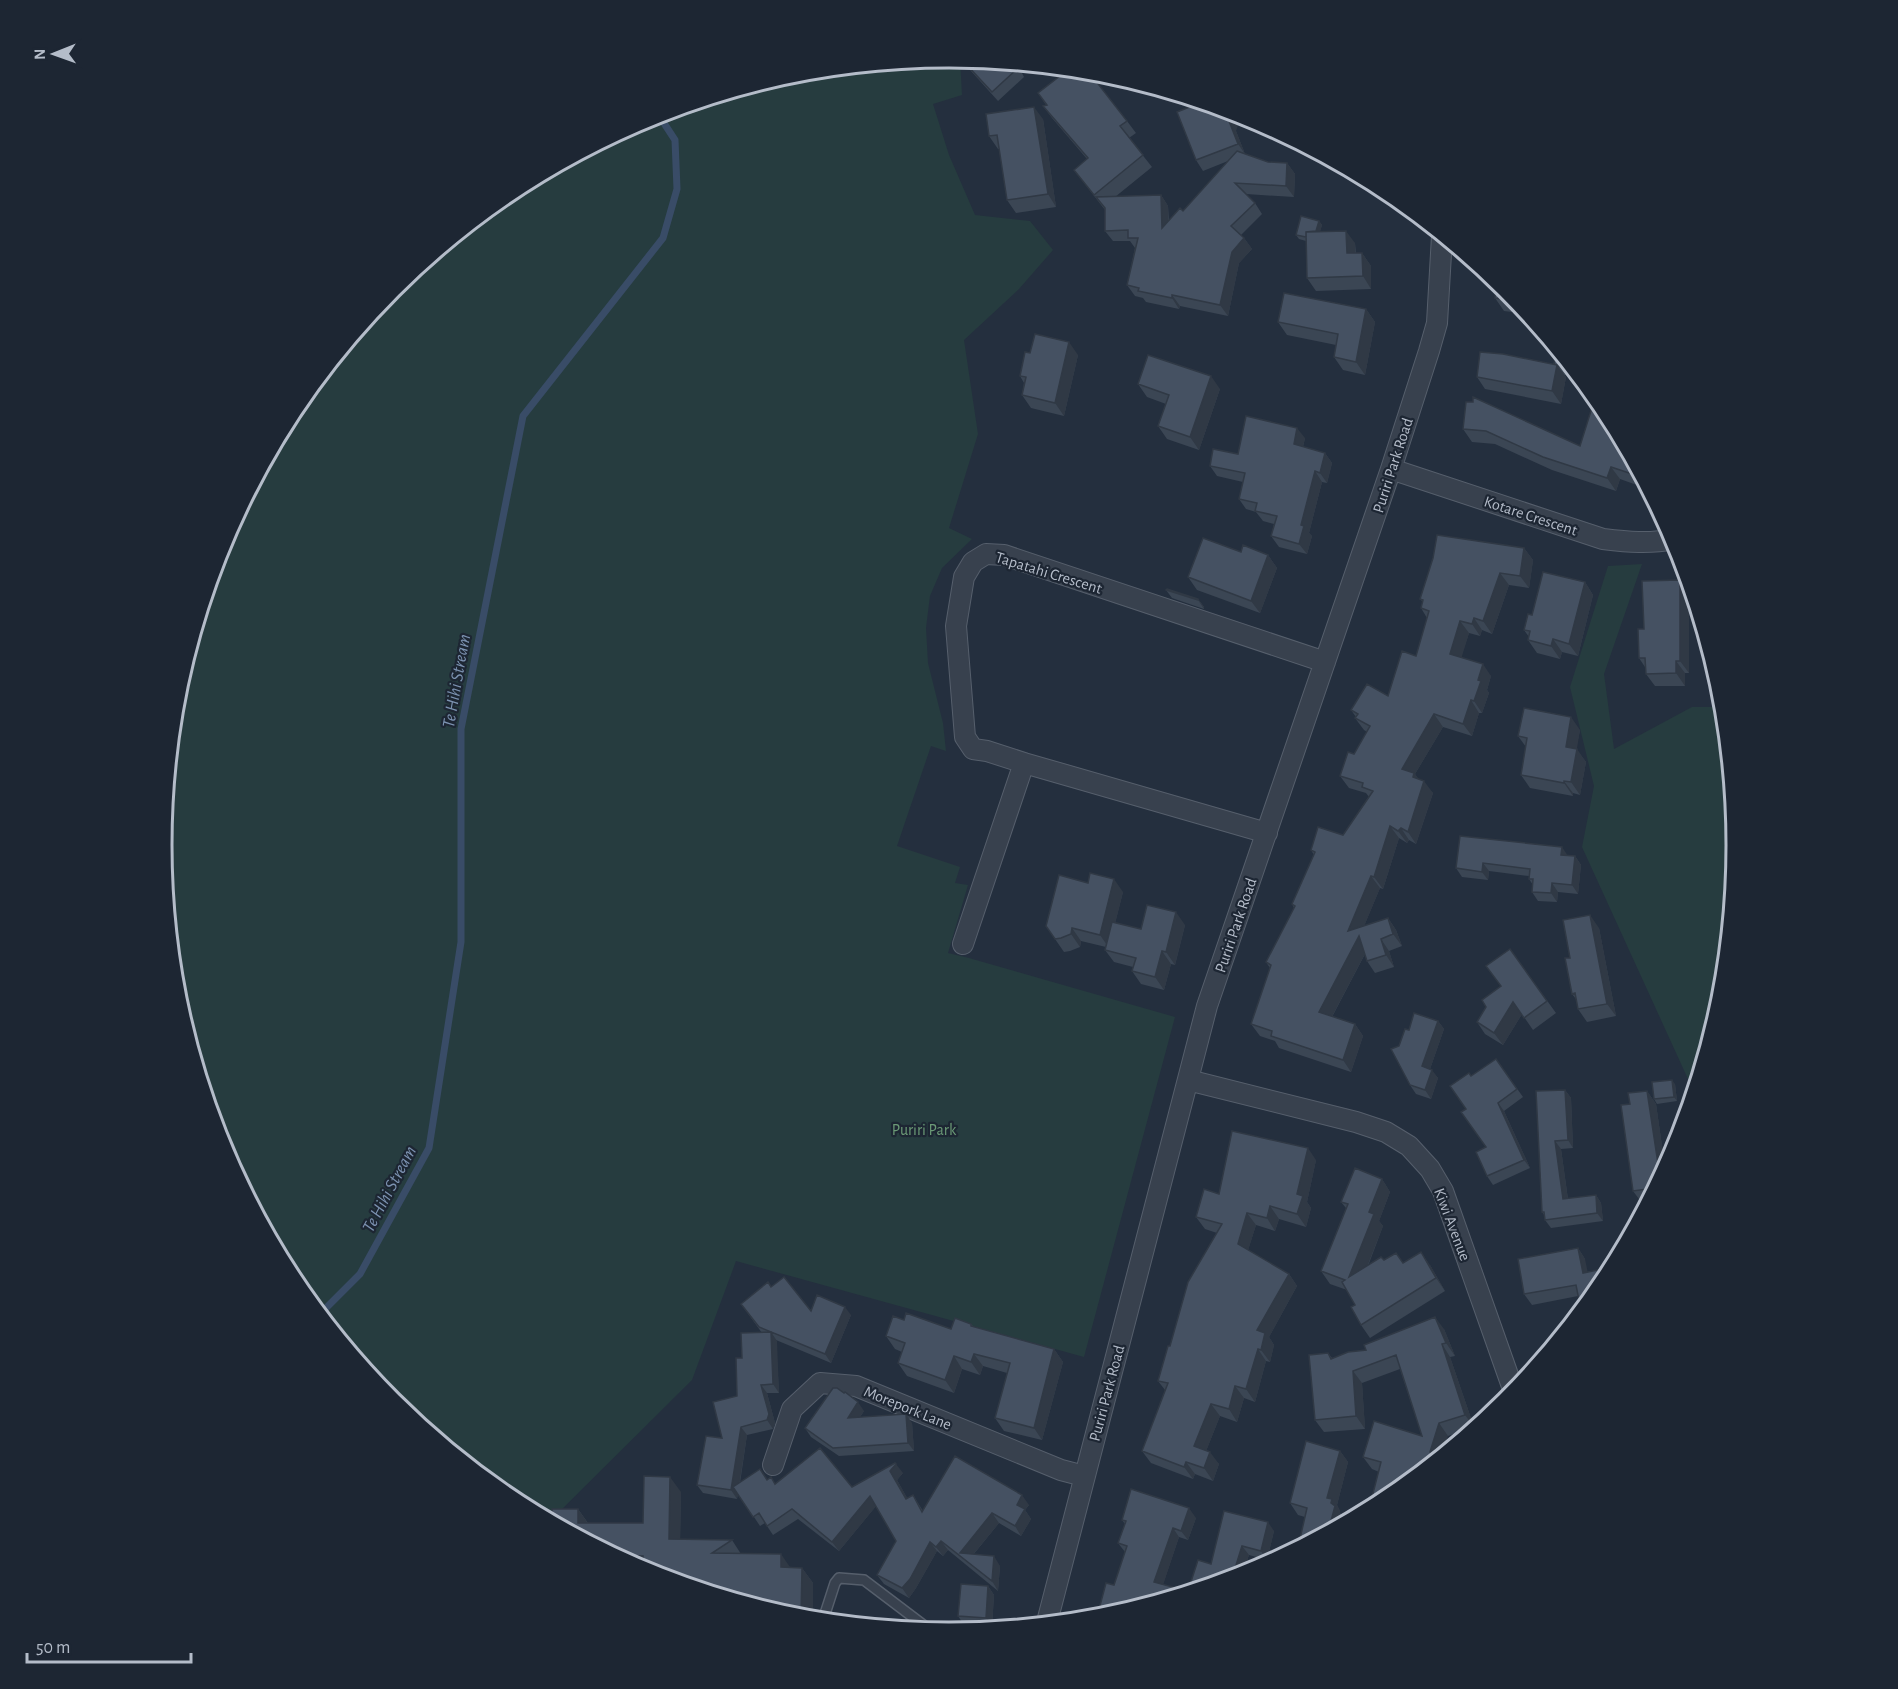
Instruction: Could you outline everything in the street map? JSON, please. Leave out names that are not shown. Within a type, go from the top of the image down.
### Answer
[{"type":"street","name":"Puriri Park Road","points":[[1049,1615],[1207,1006],[1391,469],[1437,323],[1442,244]]},
{"type":"street","name":"Kotare Crescent","points":[[1391,469],[1603,539],[1638,543],[1664,541]]},
{"type":"street","name":"Tapatahi Crescent","points":[[1267,833],[987,751],[973,749],[965,737],[956,626],[964,577],[973,562],[986,554],[1004,555],[1325,662]]},
{"type":"street","points":[[963,944],[1024,763]]},
{"type":"street","name":"Kiwi Avenue","points":[[1188,1080],[1356,1122],[1386,1132],[1409,1146],[1430,1169],[1443,1191],[1510,1381]]},
{"type":"street","name":"Morepork Lane","points":[[773,1465],[792,1409],[820,1383],[856,1386],[1061,1470],[1084,1476]]},
{"type":"lane","points":[[826,1612],[835,1583],[839,1578],[848,1578],[864,1580],[918,1621]]},
{"type":"green space","name":"Puriri Park","points":[[961,68],[962,95],[933,104],[949,155],[975,215],[1030,221],[1053,250],[1019,289],[964,340],[978,434],[949,528],[972,539],[942,568],[930,596],[926,628],[928,663],[943,723],[946,751],[931,746],[897,846],[960,867],[955,883],[968,885],[948,953],[1175,1017],[1084,1357],[736,1261],[692,1380],[556,1515],[517,1491],[437,1429],[365,1357],[333,1318],[276,1233],[252,1188],[231,1142],[198,1046],[179,946],[172,844],[179,743],[187,693],[198,643],[231,547],[276,456],[333,371],[365,332],[437,260],[476,228],[517,198],[560,172],[605,148],[699,109],[797,82],[848,74],[898,69]]},
{"type":"green space","points":[[1642,564],[1604,674],[1614,749],[1692,707],[1713,707],[1719,743],[1726,844],[1724,895],[1711,996],[1700,1046],[1689,1081],[1582,847],[1594,786],[1570,687],[1608,566]]},
{"type":"building","points":[[970,68],[1015,71],[992,92]]},
{"type":"building","points":[[1060,76],[1096,81],[1127,121],[1120,126],[1143,155],[1094,195],[1074,170],[1088,158],[1043,106],[1047,105],[1038,93]]},
{"type":"building","points":[[1191,106],[1229,121],[1238,144],[1196,160],[1177,112]]},
{"type":"building","points":[[1034,107],[1048,194],[1007,200],[997,135],[989,136],[986,114]]},
{"type":"building","points":[[1237,151],[1268,162],[1287,163],[1286,186],[1235,183],[1255,203],[1231,226],[1244,238],[1232,252],[1220,305],[1138,291],[1139,288],[1127,285],[1138,238],[1128,238],[1128,230],[1105,231],[1105,208],[1096,197],[1161,195],[1162,228],[1180,208],[1183,211]]},
{"type":"building","points":[[1301,216],[1319,221],[1316,231],[1306,232],[1306,237],[1296,235]]},
{"type":"building","points":[[1346,231],[1347,253],[1362,253],[1363,276],[1307,278],[1306,232]]},
{"type":"building","points":[[1284,293],[1366,309],[1356,362],[1334,357],[1338,334],[1278,322]]},
{"type":"building","points":[[1035,334],[1069,342],[1055,403],[1022,395],[1026,377],[1020,376],[1025,352],[1030,353]]},
{"type":"building","points":[[1480,352],[1503,354],[1557,365],[1552,391],[1477,377]]},
{"type":"building","points":[[1148,355],[1211,376],[1190,437],[1158,426],[1169,395],[1138,384]]},
{"type":"building","points":[[1555,358],[1561,366],[1558,366],[1554,364]]},
{"type":"building","points":[[1473,397],[1580,446],[1592,408],[1632,474],[1611,467],[1607,478],[1543,457],[1486,431],[1463,429],[1466,402],[1473,402]]},
{"type":"building","points":[[1246,416],[1297,428],[1294,444],[1325,453],[1320,473],[1315,471],[1301,525],[1304,526],[1299,544],[1271,536],[1277,516],[1255,511],[1257,503],[1239,499],[1245,473],[1210,466],[1213,449],[1238,454]]},
{"type":"building","points":[[1437,535],[1524,548],[1520,576],[1500,573],[1483,621],[1474,618],[1472,624],[1460,621],[1450,654],[1483,664],[1478,680],[1481,681],[1474,701],[1471,700],[1463,724],[1434,714],[1402,769],[1414,773],[1413,777],[1424,781],[1408,832],[1401,828],[1398,831],[1390,826],[1374,877],[1371,876],[1348,931],[1388,918],[1393,934],[1381,939],[1386,955],[1367,961],[1359,936],[1319,1012],[1355,1024],[1343,1060],[1271,1036],[1272,1031],[1251,1024],[1271,965],[1266,962],[1295,906],[1292,904],[1315,852],[1311,850],[1318,827],[1343,835],[1373,791],[1362,787],[1363,783],[1340,776],[1348,752],[1354,754],[1370,726],[1355,718],[1358,714],[1351,710],[1367,684],[1388,696],[1402,651],[1416,656],[1429,611],[1421,608],[1423,600],[1420,599],[1433,558]]},
{"type":"building","points":[[1203,538],[1241,552],[1243,545],[1268,555],[1251,601],[1188,577]]},
{"type":"building","points":[[1543,572],[1585,582],[1569,644],[1553,639],[1551,646],[1528,640],[1530,631],[1524,630],[1528,614],[1532,615]]},
{"type":"building","points":[[1642,581],[1680,582],[1680,661],[1676,661],[1676,673],[1646,674],[1645,658],[1639,658],[1638,629],[1644,629]]},
{"type":"building","points":[[1166,590],[1198,599],[1198,600]]},
{"type":"building","points":[[1524,708],[1571,717],[1566,747],[1577,749],[1571,782],[1564,781],[1564,783],[1521,775],[1527,738],[1518,736]]},
{"type":"building","points":[[1460,836],[1562,847],[1561,855],[1575,856],[1572,885],[1552,883],[1551,893],[1532,892],[1533,879],[1529,879],[1530,869],[1483,863],[1482,872],[1456,868]]},
{"type":"building","points":[[1090,873],[1114,879],[1100,935],[1072,928],[1071,934],[1055,939],[1046,926],[1059,875],[1088,883]]},
{"type":"building","points":[[1147,905],[1176,912],[1166,952],[1162,951],[1155,977],[1132,971],[1136,958],[1105,950],[1112,922],[1141,929]]},
{"type":"building","points":[[1590,915],[1607,1004],[1578,1009],[1575,993],[1572,994],[1565,958],[1570,958],[1563,920]]},
{"type":"building","points":[[1510,949],[1547,1001],[1524,1018],[1513,1002],[1494,1033],[1477,1022],[1486,1007],[1482,1000],[1501,986],[1486,966]]},
{"type":"building","points":[[1414,1013],[1438,1021],[1422,1066],[1432,1070],[1425,1090],[1410,1085],[1391,1049],[1399,1046],[1405,1029],[1409,1030]]},
{"type":"building","points":[[1496,1059],[1517,1089],[1498,1103],[1524,1160],[1487,1176],[1476,1152],[1486,1147],[1461,1112],[1466,1109],[1450,1086],[1469,1073],[1471,1076]]},
{"type":"building","points":[[1672,1080],[1674,1097],[1654,1099],[1652,1082]]},
{"type":"building","points":[[1565,1090],[1568,1140],[1555,1141],[1563,1199],[1596,1195],[1597,1213],[1545,1220],[1544,1212],[1542,1212],[1536,1091]]},
{"type":"building","points":[[1647,1091],[1658,1162],[1645,1189],[1633,1191],[1621,1105],[1630,1104],[1628,1093]]},
{"type":"building","points":[[1232,1131],[1308,1148],[1297,1194],[1303,1196],[1297,1214],[1270,1206],[1267,1218],[1247,1213],[1238,1244],[1289,1274],[1257,1330],[1265,1333],[1246,1389],[1235,1386],[1229,1409],[1211,1404],[1194,1446],[1210,1452],[1204,1468],[1186,1462],[1184,1467],[1142,1451],[1168,1383],[1158,1381],[1188,1282],[1222,1224],[1196,1217],[1204,1189],[1219,1194]]},
{"type":"building","points":[[1355,1168],[1382,1179],[1369,1212],[1374,1214],[1349,1277],[1381,1257],[1384,1260],[1396,1253],[1403,1263],[1421,1252],[1436,1278],[1361,1325],[1351,1307],[1355,1305],[1342,1282],[1345,1280],[1321,1271],[1348,1204],[1341,1202]]},
{"type":"building","points":[[1578,1248],[1583,1273],[1599,1270],[1579,1299],[1576,1285],[1524,1294],[1518,1259]]},
{"type":"building","points":[[784,1277],[811,1311],[817,1295],[845,1307],[825,1354],[759,1327],[741,1304],[768,1282],[771,1287]]},
{"type":"building","points":[[906,1313],[951,1329],[955,1318],[971,1326],[1054,1349],[1034,1428],[995,1418],[1010,1363],[974,1354],[971,1362],[954,1356],[945,1380],[898,1363],[905,1343],[886,1336],[893,1316],[904,1320]]},
{"type":"building","points":[[1435,1317],[1446,1343],[1442,1344],[1465,1415],[1439,1423],[1430,1452],[1432,1453],[1372,1496],[1381,1462],[1363,1457],[1374,1421],[1422,1436],[1396,1355],[1353,1371],[1356,1416],[1315,1420],[1309,1355],[1328,1353],[1331,1359],[1348,1352],[1366,1350],[1364,1345]]},
{"type":"building","points":[[771,1332],[773,1384],[761,1385],[769,1414],[767,1420],[741,1427],[731,1490],[697,1485],[706,1436],[722,1438],[713,1402],[737,1396],[736,1358],[742,1358],[741,1333]]},
{"type":"building","points":[[833,1388],[845,1392],[858,1402],[848,1418],[906,1414],[908,1443],[833,1448],[805,1428]]},
{"type":"building","points":[[1306,1441],[1340,1451],[1327,1498],[1332,1499],[1331,1503],[1335,1506],[1331,1520],[1300,1537],[1307,1508],[1290,1503]]},
{"type":"building","points":[[820,1448],[852,1487],[895,1463],[890,1471],[906,1499],[913,1495],[922,1512],[955,1456],[1022,1495],[1017,1505],[1025,1509],[1015,1526],[992,1513],[960,1553],[994,1556],[992,1581],[941,1541],[936,1547],[930,1542],[910,1579],[902,1588],[877,1575],[896,1541],[870,1496],[832,1542],[792,1509],[767,1526],[759,1513],[753,1517],[733,1487],[760,1469],[767,1480],[771,1477],[775,1484]]},
{"type":"building","points":[[644,1476],[670,1477],[669,1539],[732,1540],[712,1553],[781,1554],[781,1567],[802,1568],[801,1608],[748,1595],[652,1562],[643,1556],[605,1541],[560,1517],[552,1512],[552,1509],[578,1509],[578,1523],[643,1523]]},
{"type":"building","points":[[1131,1489],[1189,1508],[1181,1531],[1173,1528],[1154,1582],[1174,1588],[1100,1607],[1106,1583],[1114,1585],[1127,1546],[1118,1543],[1126,1521],[1122,1520]]},
{"type":"building","points":[[1224,1511],[1268,1522],[1261,1551],[1242,1546],[1236,1566],[1191,1583],[1198,1560],[1211,1564]]},
{"type":"building","points":[[961,1584],[988,1586],[986,1618],[958,1616]]},
{"type":"waterway","name":"Te Hihi Stream","points":[[326,1308],[360,1274],[429,1148],[461,942],[461,729],[523,416],[663,238],[677,189],[675,140],[664,123]]}]
